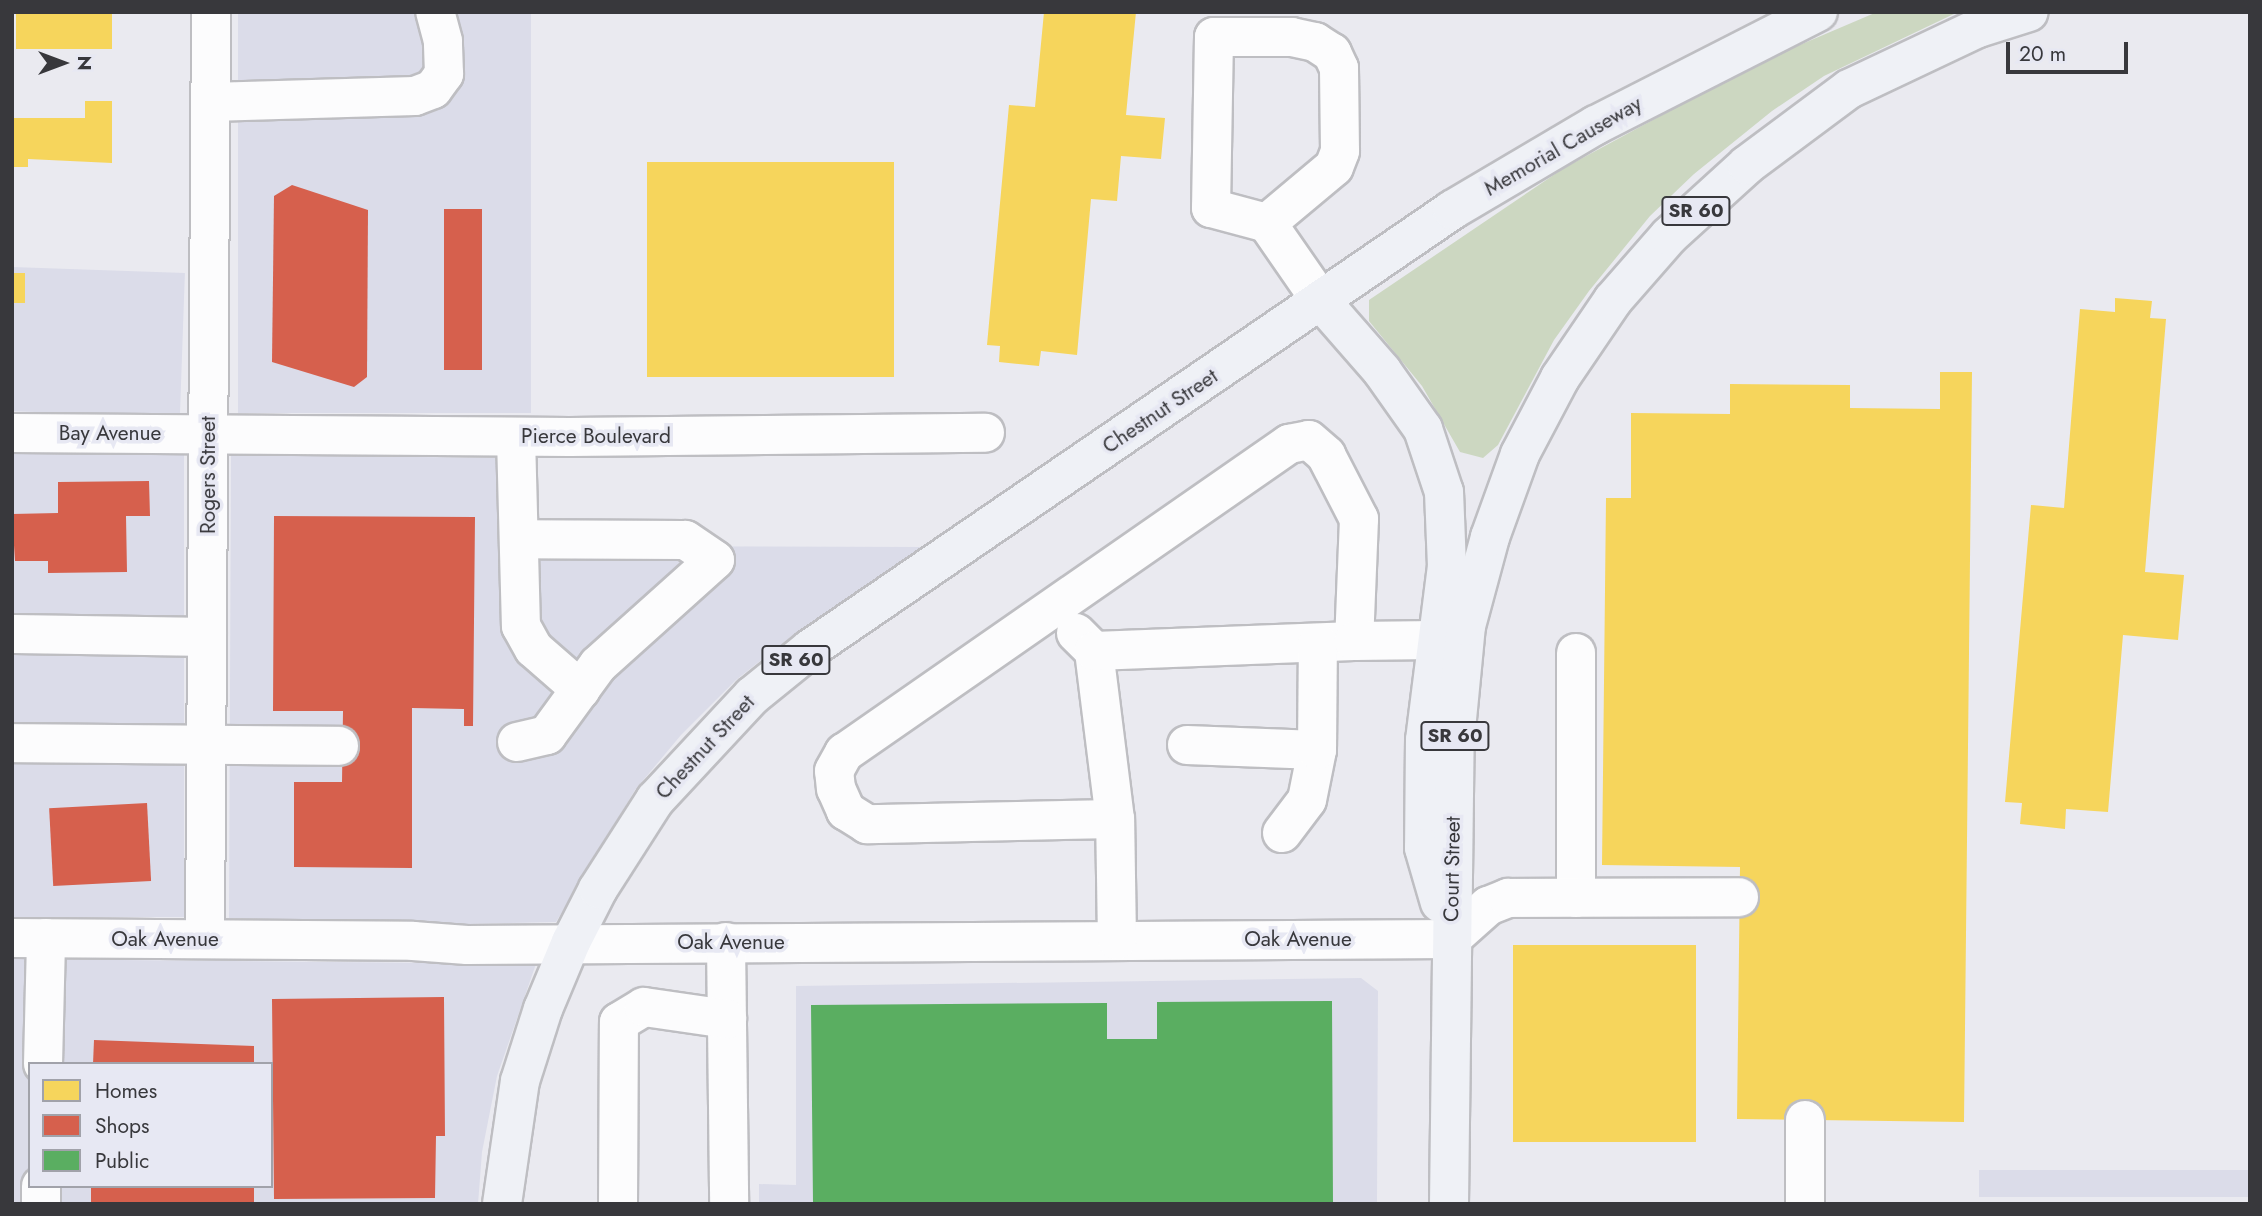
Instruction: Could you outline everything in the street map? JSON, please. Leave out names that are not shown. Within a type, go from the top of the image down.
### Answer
[{"type":"main road","name":"Memorial Causeway","points":[[1321,301],[1452,210],[1596,125],[1818,12]]},
{"type":"main road","name":"Court Street","points":[[1449,1204],[1455,740],[1465,638],[1490,537],[1520,454],[1560,378],[1613,300],[1668,236],[1747,165],[1849,89],[1978,28],[2029,12]]},
{"type":"main road","points":[[1321,301],[1382,370],[1423,429],[1444,492],[1447,566],[1425,740],[1424,848],[1451,939]]},
{"type":"main road","name":"Chestnut Street","points":[[502,1204],[520,1081],[542,1009],[598,889],[655,800],[752,696],[810,649],[1321,301]]},
{"type":"street","name":"Rogers Street","points":[[205,939],[211,12]]},
{"type":"street","points":[[210,102],[415,96],[433,89],[444,74],[443,41],[435,12]]},
{"type":"street","points":[[1266,223],[1334,167],[1340,151],[1339,68],[1332,53],[1315,42],[1292,37],[1214,37],[1211,208],[1266,223],[1321,301]]},
{"type":"street","name":"Bay Avenue","points":[[12,433],[208,434]]},
{"type":"street","name":"Pierce Boulevard","points":[[208,434],[516,437],[985,433]]},
{"type":"street","points":[[516,437],[521,626],[534,649],[580,690]]},
{"type":"street","points":[[1115,819],[867,824],[846,811],[836,789],[834,771],[844,753],[1054,610],[1289,444],[1309,440],[1325,455],[1359,519],[1307,800],[1282,833]]},
{"type":"street","points":[[517,742],[547,735],[580,690],[646,618],[715,560],[685,540],[519,539]]},
{"type":"street","points":[[1054,610],[1094,651],[1115,819],[1117,940]]},
{"type":"street","points":[[12,634],[207,637]]},
{"type":"street","points":[[1094,651],[1436,640]]},
{"type":"street","points":[[1576,653],[1576,898]]},
{"type":"street","points":[[12,743],[339,746]]},
{"type":"street","points":[[1187,745],[1317,750]]},
{"type":"street","points":[[1451,939],[1471,918],[1508,898],[1739,897]]},
{"type":"street","points":[[29,938],[43,1062]]},
{"type":"street","name":"Oak Avenue","points":[[29,938],[467,945],[571,942],[1451,939]]},
{"type":"street","points":[[726,942],[729,1204]]},
{"type":"street","points":[[618,1204],[619,1022],[644,1007],[727,1019]]},
{"type":"street","points":[[1805,1120],[1805,1204]]},
{"type":"shaded area","points":[[238,12],[531,12],[531,413],[238,413]]},
{"type":"shaded area","points":[[12,267],[185,273],[180,417],[12,411]]},
{"type":"shaded area","points":[[12,454],[184,454],[184,917],[12,917]]},
{"type":"shaded area","points":[[231,455],[517,458],[519,546],[923,547],[794,634],[736,680],[681,735],[635,790],[556,922],[468,924],[229,918]]},
{"type":"shaded area","points":[[12,959],[536,964],[497,1076],[482,1152],[478,1204],[12,1204]]},
{"type":"shaded area","points":[[1361,978],[1378,991],[1377,1204],[759,1204],[759,1184],[796,1185],[796,986]]},
{"type":"shaded area","points":[[1979,1170],[2250,1170],[2250,1197],[1979,1197]]},
{"type":"green space","points":[[1877,12],[1958,12],[1824,76],[1772,111],[1694,174],[1650,216],[1589,291],[1554,340],[1498,445],[1483,458],[1460,452],[1422,386],[1369,321],[1369,300],[1564,168],[1762,61]]},
{"type":"building: Homes","points":[[16,12],[112,12],[112,49],[16,49]]},
{"type":"building: Homes","points":[[1044,12],[1136,12],[1126,115],[1165,118],[1161,159],[1121,156],[1117,201],[1091,199],[1077,355],[1041,351],[1039,366],[999,362],[1000,346],[987,345],[1009,105],[1035,107]]},
{"type":"building: Homes","points":[[85,101],[112,101],[112,163],[28,159],[28,167],[12,167],[14,118],[85,118]]},
{"type":"building: Homes","points":[[647,162],[894,162],[894,377],[647,377]]},
{"type":"building: Homes","points":[[12,273],[25,273],[25,303],[12,303]]},
{"type":"building: Homes","points":[[2115,298],[2152,301],[2150,318],[2166,319],[2145,572],[2184,575],[2178,640],[2123,635],[2108,812],[2066,809],[2065,829],[2020,824],[2022,803],[2005,802],[2031,505],[2064,508],[2080,309],[2115,312]]},
{"type":"building: Homes","points":[[1940,372],[1972,372],[1964,1122],[1737,1119],[1740,867],[1602,865],[1606,498],[1631,498],[1631,413],[1730,414],[1730,384],[1850,385],[1850,408],[1940,409]]},
{"type":"building: Homes","points":[[1513,945],[1696,945],[1696,1142],[1513,1142]]},
{"type":"building: Shops","points":[[292,185],[368,210],[367,377],[354,387],[272,362],[274,196]]},
{"type":"building: Shops","points":[[444,209],[482,209],[482,370],[444,370]]},
{"type":"building: Shops","points":[[149,481],[150,516],[126,516],[127,572],[48,573],[48,561],[15,561],[12,514],[58,513],[58,482]]},
{"type":"building: Shops","points":[[274,516],[475,517],[473,726],[464,726],[464,709],[412,708],[412,868],[294,867],[294,782],[342,782],[343,711],[273,711]]},
{"type":"building: Shops","points":[[147,803],[151,881],[53,886],[49,808]]},
{"type":"building: Shops","points":[[444,997],[445,1136],[436,1136],[435,1198],[274,1199],[272,999]]},
{"type":"building: Shops","points":[[94,1040],[254,1046],[254,1062],[93,1062]]},
{"type":"building: Shops","points":[[91,1188],[254,1188],[254,1204],[91,1204]]},
{"type":"building: Public","points":[[1332,1001],[1333,1204],[813,1204],[811,1005],[1107,1003],[1107,1039],[1157,1039],[1157,1002]]}]
